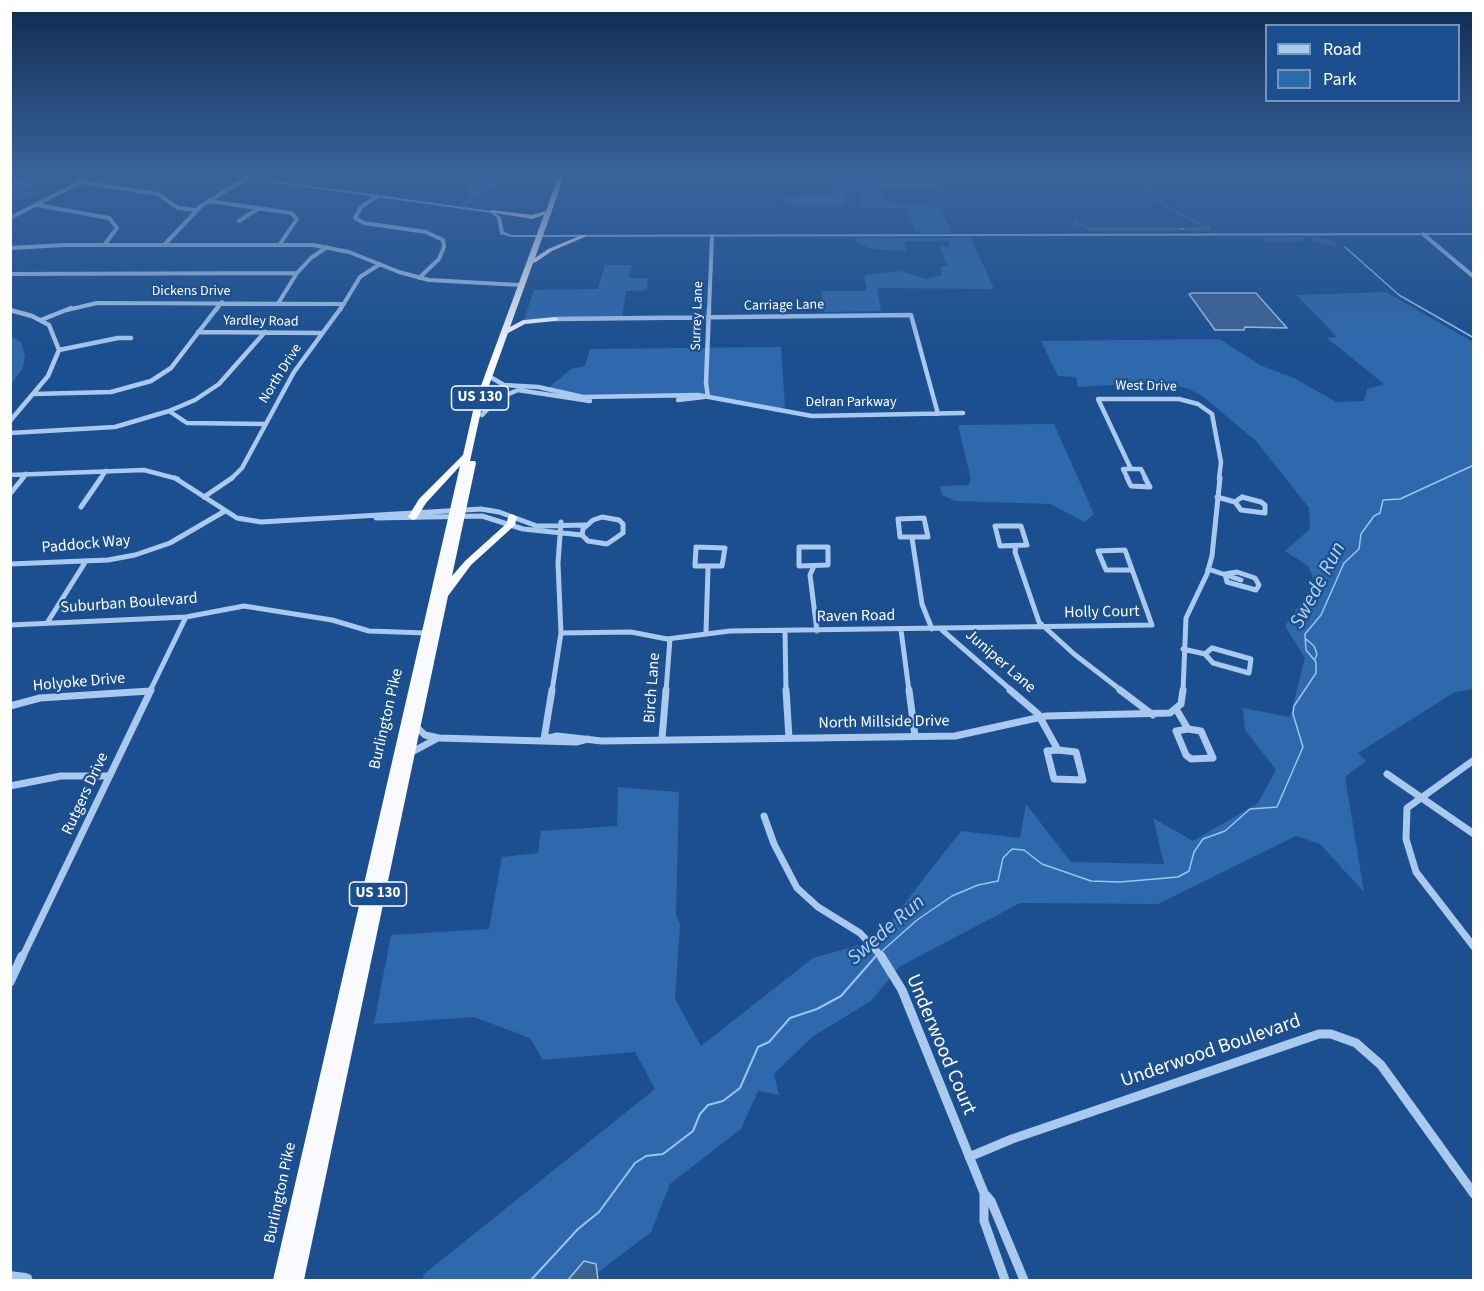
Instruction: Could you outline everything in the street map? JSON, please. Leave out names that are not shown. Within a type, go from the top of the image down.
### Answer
[{"type":"highway","name":"Burlington Pike","points":[[294,1280],[426,633],[492,378],[541,236]]},
{"type":"highway","name":"Burlington Pike","points":[[294,1280],[442,598],[466,454],[487,374],[541,236]]},
{"type":"highway","points":[[564,243],[567,236]]},
{"type":"highway","points":[[534,261],[564,243],[584,236]]},
{"type":"highway","points":[[516,312],[529,318],[555,319]]},
{"type":"highway","points":[[508,332],[522,322],[555,319]]},
{"type":"highway","points":[[413,515],[466,454]]},
{"type":"highway","points":[[442,598],[468,562],[511,521]]},
{"type":"street","points":[[105,244],[112,234]]},
{"type":"street","points":[[165,244],[174,234]]},
{"type":"street","points":[[279,244],[286,234]]},
{"type":"street","points":[[419,278],[440,259],[444,247],[443,240],[431,234]]},
{"type":"street","points":[[504,234],[1335,234]]},
{"type":"street","points":[[1423,234],[1473,277]]},
{"type":"street","name":"Surrey Lane","points":[[706,397],[712,236]]},
{"type":"street","points":[[10,248],[105,244],[279,244],[327,247],[419,278],[474,284],[520,285]]},
{"type":"street","points":[[279,302],[297,273],[310,258],[327,247]]},
{"type":"street","name":"North Drive","points":[[204,497],[227,483],[242,468],[294,372],[344,304],[360,277],[380,264]]},
{"type":"street","points":[[10,274],[297,273]]},
{"type":"street","points":[[33,394],[111,392],[145,384],[171,368],[222,302]]},
{"type":"street","name":"Dickens Drive","points":[[40,320],[74,307],[98,303],[344,304]]},
{"type":"street","points":[[10,310],[40,320],[53,331],[59,350],[52,370],[10,421]]},
{"type":"street","name":"Carriage Lane","points":[[555,319],[911,315],[938,414]]},
{"type":"street","points":[[10,433],[115,427],[170,411],[195,400],[219,384],[265,332]]},
{"type":"street","name":"Yardley Road","points":[[198,333],[322,333]]},
{"type":"street","points":[[59,350],[118,338],[131,338]]},
{"type":"street","name":"Delran Parkway","points":[[492,378],[504,385],[538,387],[583,397],[706,397],[747,402],[812,416],[963,413]]},
{"type":"street","name":"Delran Parkway","points":[[482,415],[497,399],[518,390],[579,401],[698,400],[706,397]]},
{"type":"street","name":"West Drive","points":[[1131,469],[1098,399],[1179,399],[1194,402],[1209,411],[1214,418],[1220,449],[1217,497]]},
{"type":"street","points":[[170,411],[187,423],[265,424]]},
{"type":"street","points":[[1123,469],[1131,469],[1142,469],[1150,487],[1131,486],[1123,469]]},
{"type":"street","points":[[81,507],[106,471]]},
{"type":"street","points":[[10,475],[106,471],[162,473],[176,478],[237,518],[261,522],[457,513],[511,521],[528,530],[561,527],[586,525],[598,518],[609,517],[621,522],[624,531],[618,538],[603,544],[590,542],[582,535],[561,527]]},
{"type":"street","points":[[10,494],[26,474]]},
{"type":"street","points":[[1188,729],[1176,709],[1183,695],[1186,618],[1208,569],[1217,497],[1234,502],[1241,510],[1265,513],[1265,505],[1261,502],[1242,497],[1234,502]]},
{"type":"street","name":"Paddock Way","points":[[10,564],[127,557],[154,550],[225,511]]},
{"type":"street","points":[[924,518],[928,537],[912,538],[900,537],[898,519],[924,518]]},
{"type":"street","points":[[582,535],[586,525]]},
{"type":"street","points":[[995,526],[1021,526],[1027,545],[1016,546],[1000,546],[995,526]]},
{"type":"street","points":[[544,739],[561,633],[558,566],[561,527]]},
{"type":"street","points":[[912,538],[922,604],[932,629]]},
{"type":"street","points":[[1016,546],[1016,555],[1037,618],[1044,628],[1153,715]]},
{"type":"street","points":[[696,547],[725,548],[722,566],[708,568],[696,566],[696,547]]},
{"type":"street","points":[[799,547],[828,547],[828,565],[814,566],[799,566],[799,547]]},
{"type":"street","name":"Holly Court","points":[[1044,628],[1152,625],[1125,550],[1100,549],[1098,555],[1106,570],[1132,570]]},
{"type":"street","points":[[47,623],[86,561]]},
{"type":"street","points":[[814,566],[810,575],[817,630]]},
{"type":"street","points":[[706,632],[705,578],[708,568]]},
{"type":"street","points":[[1208,569],[1241,579]]},
{"type":"street","points":[[1237,572],[1254,578],[1259,585],[1256,590],[1249,590],[1227,582],[1225,574],[1237,572]]},
{"type":"street","name":"Suburban Boulevard","points":[[10,625],[186,617],[244,606],[332,620],[369,631],[426,633]]},
{"type":"street","name":"Rutgers Drive","points":[[10,982],[186,617]]},
{"type":"street","name":"Raven Road","points":[[670,639],[706,632],[1044,628]]},
{"type":"street","name":"Juniper Lane","points":[[942,629],[1040,716]]},
{"type":"street","points":[[901,630],[915,736]]},
{"type":"street","points":[[785,631],[789,738]]},
{"type":"street","points":[[561,633],[626,632],[670,639]]},
{"type":"street","name":"Birch Lane","points":[[662,739],[670,639]]},
{"type":"street","points":[[1183,650],[1205,654],[1213,663],[1249,673],[1251,659],[1212,648],[1205,654]]},
{"type":"street","name":"Holyoke Drive","points":[[10,706],[40,698],[150,691]]},
{"type":"street","name":"North Millside Drive","points":[[414,726],[425,735],[439,738],[544,739],[576,742],[588,739],[961,735],[1040,716],[1153,715],[1165,714],[1176,709]]},
{"type":"street","points":[[1040,716],[1058,750]]},
{"type":"street","points":[[1188,729],[1201,731],[1213,758],[1191,759],[1186,755],[1176,731],[1188,729]]},
{"type":"street","name":"North Millside Drive","points":[[408,756],[421,745],[439,738]]},
{"type":"street","points":[[1058,750],[1076,752],[1083,780],[1054,779],[1047,751],[1058,750]]},
{"type":"street","points":[[1473,760],[1407,808],[1406,838],[1409,855],[1416,872],[1473,947]]},
{"type":"street","points":[[1387,774],[1473,834]]},
{"type":"street","points":[[10,786],[53,777],[109,776]]},
{"type":"street","name":"Underwood Court","points":[[764,816],[776,848],[797,888],[818,906],[860,933],[884,959],[902,990],[969,1157]]},
{"type":"street","name":"Underwood Boulevard","points":[[969,1157],[1012,1139],[1250,1060],[1319,1034],[1331,1034],[1356,1043],[1381,1065],[1473,1194]]},
{"type":"street","points":[[969,1157],[984,1193],[991,1201],[1024,1281]]},
{"type":"street","points":[[984,1193],[984,1221],[1005,1281]]},
{"type":"street","points":[[10,1278],[26,1281]]},
{"type":"green space","points":[[855,238],[971,238],[994,289],[877,288],[881,311],[824,312],[821,291],[867,291],[864,275],[900,271],[926,279],[942,275],[940,267],[948,266],[939,246],[950,247],[948,241],[904,241],[906,251],[872,249],[856,243]]},
{"type":"green space","points":[[605,265],[632,265],[629,278],[648,278],[647,290],[626,291],[622,319],[524,319],[534,290],[598,289]]},
{"type":"green space","points":[[1386,292],[1473,342],[1473,689],[1455,692],[1358,753],[1366,761],[1345,777],[1364,892],[1320,844],[1296,836],[1158,904],[1020,903],[899,967],[871,1001],[812,1037],[774,1074],[779,1095],[758,1091],[741,1129],[670,1184],[651,1232],[596,1274],[596,1280],[422,1280],[424,1274],[655,1089],[635,1052],[543,1060],[530,1038],[474,1017],[374,1024],[391,935],[489,929],[502,857],[538,853],[541,831],[617,826],[618,787],[679,792],[676,915],[680,924],[675,999],[701,1046],[813,958],[876,940],[961,831],[1020,838],[1026,804],[1071,862],[1164,864],[1153,818],[1193,841],[1258,803],[1276,770],[1245,730],[1243,708],[1290,717],[1305,658],[1285,626],[1315,583],[1308,566],[1285,551],[1310,529],[1309,508],[1256,441],[1201,395],[1187,388],[1145,383],[1078,387],[1076,377],[1058,376],[1041,341],[1219,339],[1262,366],[1294,378],[1336,402],[1364,401],[1367,389],[1384,384],[1327,338],[1337,337],[1297,295]]},
{"type":"green space","points":[[11,336],[21,342],[25,355],[23,368],[11,384]]},
{"type":"green space","points":[[781,347],[785,406],[779,411],[709,398],[563,396],[546,390],[571,369],[585,366],[590,349]]},
{"type":"green space","points":[[1054,424],[1094,514],[1085,522],[1050,504],[955,501],[942,495],[940,486],[968,485],[971,480],[958,425]]},
{"type":"shaded area","points":[[1256,293],[1287,328],[1245,327],[1244,330],[1215,330],[1189,294]]},
{"type":"shaded area","points":[[584,1261],[596,1264],[598,1280],[568,1280]]},
{"type":"waterway","points":[[1265,239],[1302,239]]},
{"type":"waterway","points":[[1313,239],[1334,244]]},
{"type":"waterway","points":[[1345,247],[1399,295],[1474,338]]},
{"type":"waterway","name":"Swede Run","points":[[881,952],[917,920],[952,896],[978,885],[998,881],[1003,858],[1012,849],[1024,850],[1042,864],[1091,881],[1120,882],[1178,877],[1189,871],[1194,852],[1203,839],[1225,831],[1250,809],[1277,807],[1303,747],[1293,714],[1294,706],[1316,673],[1316,662],[1306,650],[1305,634],[1321,615],[1344,563],[1359,549],[1361,534],[1374,516],[1380,513],[1383,500],[1400,499],[1474,465]]},
{"type":"waterway","points":[[1306,639],[1314,646],[1317,654],[1315,659]]},
{"type":"waterway","name":"Swede Run","points":[[531,1280],[578,1229],[599,1212],[635,1163],[646,1156],[663,1154],[693,1131],[700,1114],[708,1105],[723,1101],[740,1088],[758,1047],[769,1042],[790,1018],[817,1009],[841,996],[876,956]]}]
